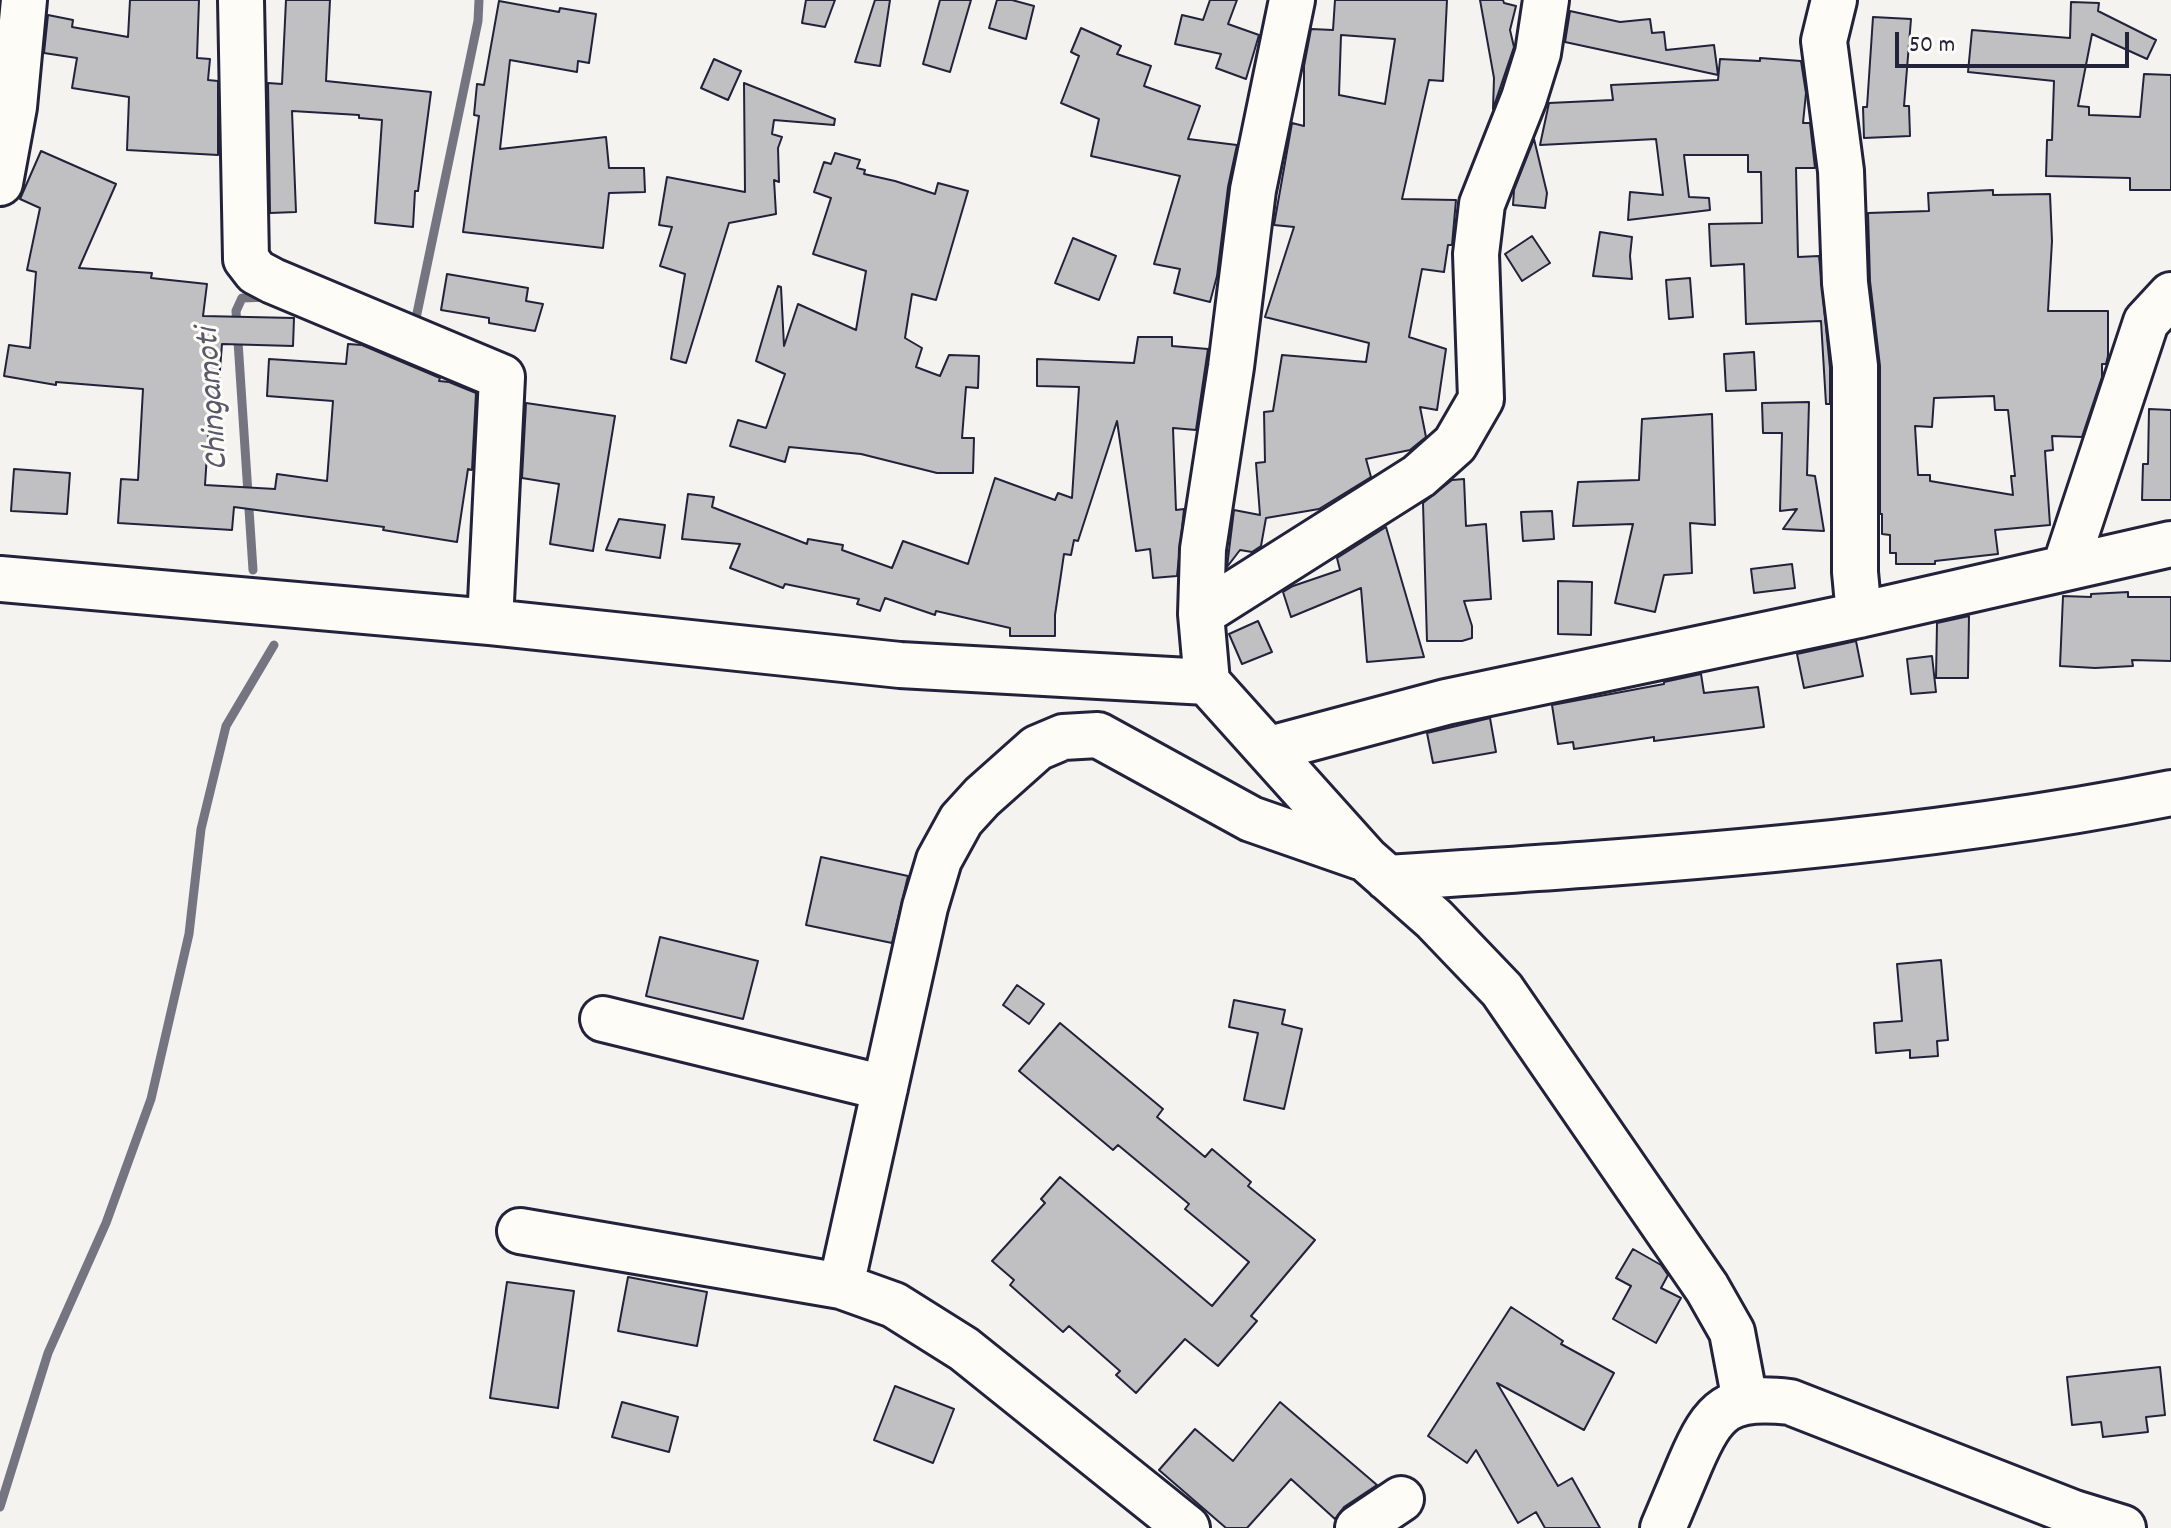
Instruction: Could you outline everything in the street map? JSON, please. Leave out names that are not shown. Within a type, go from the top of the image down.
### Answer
[{"type":"street","points":[[0,183],[14,107],[24,0]]},
{"type":"street","points":[[241,0],[246,259],[256,272],[273,281],[502,377],[490,622]]},
{"type":"street","points":[[1292,0],[1253,190],[1231,367],[1203,549],[1201,614],[1207,682],[1377,868],[1434,919],[1502,990],[1707,1288],[1732,1332],[1745,1401]]},
{"type":"street","points":[[1201,614],[1419,476],[1455,444],[1471,420],[1481,399],[1476,254],[1482,204],[1534,68],[1546,0]]},
{"type":"street","points":[[1834,0],[1824,41],[1841,171],[1845,283],[1855,366],[1855,572],[1859,615]]},
{"type":"street","points":[[2065,567],[2146,322],[2171,295]]},
{"type":"street","points":[[1270,749],[1446,702],[1859,615],[2171,544]]},
{"type":"street","points":[[0,579],[490,622],[900,665],[1207,682]]},
{"type":"street","points":[[841,1286],[925,907],[939,860],[961,820],[982,797],[1037,748],[1063,737],[1098,735],[1251,819],[1377,868],[1653,861],[1880,839],[2090,809],[2171,793]]},
{"type":"street","points":[[603,1019],[885,1088]]},
{"type":"street","points":[[520,1231],[841,1286],[894,1305],[964,1349],[1187,1528]]},
{"type":"street","points":[[1663,1528],[1710,1422],[1727,1407],[1766,1399],[1790,1402],[2074,1513],[2123,1528]]},
{"type":"street","points":[[1358,1528],[1401,1499]]},
{"type":"building","points":[[130,0],[199,0],[197,58],[210,59],[208,80],[218,81],[218,155],[127,150],[129,97],[72,88],[77,58],[44,53],[48,15],[73,20],[72,27],[128,37]]},
{"type":"building","points":[[286,0],[330,0],[326,81],[431,92],[418,191],[415,191],[413,227],[375,223],[382,120],[359,118],[359,115],[292,111],[296,212],[270,213],[268,83],[282,84]]},
{"type":"building","points":[[806,0],[835,0],[825,27],[802,23]]},
{"type":"building","points":[[875,0],[890,0],[880,66],[855,62]]},
{"type":"building","points":[[940,0],[971,0],[950,72],[923,64]]},
{"type":"building","points":[[997,0],[1012,0],[1034,6],[1026,39],[989,28]]},
{"type":"building","points":[[1210,0],[1237,0],[1228,24],[1259,35],[1246,79],[1216,68],[1221,54],[1175,44],[1182,15],[1203,20]]},
{"type":"building","points":[[1335,0],[1447,0],[1443,81],[1429,80],[1402,199],[1456,200],[1452,245],[1448,245],[1444,272],[1422,269],[1409,337],[1446,349],[1437,410],[1420,407],[1426,437],[1410,450],[1366,459],[1371,477],[1319,509],[1266,518],[1261,546],[1252,552],[1240,550],[1227,567],[1234,510],[1260,515],[1256,463],[1265,462],[1264,412],[1273,411],[1282,355],[1366,362],[1369,343],[1265,317],[1294,227],[1274,225],[1292,123],[1304,126],[1304,66],[1311,29],[1333,30]],"holes":[[[1341,35],[1395,39],[1385,104],[1339,95]]]},
{"type":"building","points":[[1480,0],[1503,0],[1516,6],[1510,30],[1514,47],[1493,109],[1494,78]]},
{"type":"building","points":[[499,1],[559,12],[560,8],[596,14],[589,63],[578,61],[577,72],[510,60],[500,149],[606,137],[609,168],[644,168],[645,192],[609,193],[603,248],[463,232],[479,116],[474,115],[477,84],[484,85]]},
{"type":"building","points":[[2071,2],[2099,3],[2098,11],[2156,40],[2147,59],[2092,34],[2078,106],[2089,107],[2089,115],[2140,117],[2144,74],[2171,75],[2171,190],[2130,190],[2130,178],[2046,176],[2047,140],[2052,140],[2054,81],[1968,72],[1972,30],[2070,38]]},
{"type":"building","points":[[1570,11],[1620,22],[1650,19],[1652,33],[1664,32],[1666,50],[1714,45],[1718,75],[1565,42]]},
{"type":"building","points":[[1873,17],[1911,19],[1904,106],[1909,106],[1910,136],[1864,138],[1863,107],[1867,107]]},
{"type":"building","points":[[1081,28],[1121,46],[1117,54],[1151,66],[1144,86],[1200,106],[1188,139],[1237,145],[1228,187],[1217,276],[1210,302],[1174,293],[1180,269],[1154,264],[1180,176],[1091,156],[1099,119],[1061,103],[1079,56],[1071,52]]},
{"type":"building","points":[[1760,58],[1801,61],[1806,93],[1803,123],[1810,123],[1815,168],[1796,168],[1798,257],[1819,256],[1830,368],[1830,404],[1826,404],[1821,321],[1746,324],[1744,264],[1711,266],[1709,224],[1762,223],[1761,172],[1748,172],[1748,155],[1684,155],[1689,197],[1709,198],[1710,210],[1628,220],[1630,192],[1663,195],[1656,139],[1540,145],[1549,103],[1613,100],[1611,85],[1718,80],[1720,59],[1760,61]]},
{"type":"building","points":[[714,59],[741,71],[728,100],[701,88]]},
{"type":"building","points":[[744,83],[835,119],[834,125],[774,120],[772,134],[782,137],[778,148],[779,182],[774,180],[776,214],[729,223],[686,363],[671,359],[685,274],[660,266],[672,227],[659,225],[667,177],[745,192]]},
{"type":"building","points":[[1534,139],[1547,193],[1545,208],[1513,205],[1514,190]]},
{"type":"building","points":[[41,151],[116,184],[79,268],[152,273],[151,278],[207,284],[203,316],[294,318],[293,346],[222,344],[218,395],[211,394],[205,485],[275,489],[277,474],[327,481],[333,401],[267,396],[269,359],[346,364],[348,344],[362,345],[440,378],[439,381],[476,393],[472,470],[468,469],[457,542],[383,530],[384,527],[234,507],[232,530],[118,523],[121,479],[138,480],[143,389],[56,382],[56,385],[4,376],[9,345],[30,348],[36,272],[27,270],[40,208],[20,199]]},
{"type":"building","points":[[835,153],[860,160],[857,168],[865,170],[864,174],[935,194],[938,183],[968,191],[936,300],[912,294],[905,338],[922,348],[916,367],[940,376],[949,355],[979,356],[978,388],[966,387],[962,438],[974,438],[973,473],[937,473],[861,454],[789,447],[785,462],[730,446],[738,420],[766,428],[785,374],[756,361],[778,286],[781,287],[784,346],[798,304],[856,330],[866,271],[813,254],[831,198],[814,192],[824,162],[831,164]]},
{"type":"building","points":[[1993,190],[1993,195],[2050,194],[2052,241],[2048,311],[2108,311],[2108,356],[2106,364],[2102,364],[2102,377],[2082,437],[2052,436],[2053,450],[2045,451],[2050,525],[1995,530],[1998,554],[1935,561],[1935,564],[1896,564],[1896,553],[1890,553],[1890,535],[1882,534],[1880,514],[1880,366],[1870,281],[1868,213],[1929,211],[1928,193]],"holes":[[[1994,396],[1995,410],[2008,410],[2015,476],[2011,476],[2013,495],[1930,481],[1930,475],[1918,475],[1915,426],[1932,427],[1934,398]]]},
{"type":"building","points":[[1600,232],[1632,237],[1632,279],[1593,276]]},
{"type":"building","points":[[1532,236],[1550,263],[1522,281],[1505,254]]},
{"type":"building","points":[[1073,238],[1116,256],[1099,300],[1055,283]]},
{"type":"building","points":[[447,274],[528,288],[526,301],[543,304],[535,331],[489,323],[489,318],[441,310]]},
{"type":"building","points":[[1690,278],[1693,317],[1669,319],[1666,280]]},
{"type":"building","points":[[1138,337],[1172,337],[1172,346],[1208,349],[1196,430],[1173,428],[1176,510],[1184,509],[1177,576],[1153,578],[1150,549],[1136,551],[1117,421],[1078,541],[1074,540],[1071,555],[1064,554],[1055,636],[1010,636],[1010,628],[936,611],[935,615],[885,598],[880,611],[857,604],[859,599],[785,584],[783,588],[730,568],[740,544],[682,539],[688,494],[714,497],[712,507],[807,544],[808,539],[843,545],[842,550],[892,568],[903,541],[968,564],[995,478],[1055,500],[1058,493],[1072,498],[1079,387],[1037,386],[1037,359],[1134,363]]},
{"type":"building","points":[[1754,352],[1756,390],[1726,391],[1724,354]]},
{"type":"building","points":[[1809,402],[1807,475],[1815,476],[1824,531],[1783,529],[1797,509],[1780,511],[1782,433],[1763,433],[1762,403]]},
{"type":"building","points":[[526,403],[615,416],[593,551],[550,544],[559,484],[522,478]]},
{"type":"building","points":[[2149,409],[2171,410],[2171,500],[2142,500],[2143,464],[2148,464]]},
{"type":"building","points":[[1712,414],[1715,525],[1690,523],[1692,573],[1664,575],[1655,612],[1615,603],[1633,524],[1573,526],[1578,482],[1639,480],[1642,419]]},
{"type":"building","points":[[14,469],[70,473],[67,514],[11,511]]},
{"type":"building","points":[[1464,479],[1466,526],[1486,524],[1491,599],[1464,601],[1472,626],[1472,638],[1427,641],[1423,503],[1452,480]]},
{"type":"building","points":[[1552,511],[1554,539],[1523,541],[1521,512]]},
{"type":"building","points":[[619,519],[665,525],[660,558],[606,550]]},
{"type":"building","points":[[1386,527],[1424,657],[1367,662],[1361,588],[1291,617],[1283,592],[1340,570],[1337,558]]},
{"type":"building","points":[[1792,564],[1795,588],[1754,593],[1751,569]]},
{"type":"building","points":[[1558,581],[1592,582],[1591,635],[1558,634]]},
{"type":"building","points":[[2128,592],[2128,597],[2171,597],[2171,661],[2132,660],[2133,666],[2095,668],[2060,666],[2063,596],[2091,597],[2091,594]]},
{"type":"building","points":[[1969,616],[1968,678],[1936,678],[1937,623]]},
{"type":"building","points":[[1258,621],[1272,652],[1242,664],[1229,634]]},
{"type":"building","points":[[1856,641],[1863,676],[1804,688],[1797,654]]},
{"type":"building","points":[[1932,656],[1936,692],[1911,694],[1907,659]]},
{"type":"building","points":[[1701,674],[1704,693],[1758,687],[1764,727],[1654,741],[1654,737],[1574,749],[1573,742],[1558,744],[1552,705]]},
{"type":"building","points":[[1490,718],[1496,752],[1433,763],[1427,733]]},
{"type":"building","points":[[821,857],[908,876],[892,943],[806,925]]},
{"type":"building","points":[[660,937],[758,961],[743,1019],[646,996]]},
{"type":"building","points":[[1941,960],[1948,1040],[1937,1041],[1938,1056],[1910,1058],[1910,1050],[1876,1053],[1874,1023],[1902,1021],[1897,964]]},
{"type":"building","points":[[1017,985],[1044,1004],[1029,1024],[1003,1005]]},
{"type":"building","points":[[1234,1000],[1285,1010],[1282,1024],[1302,1029],[1284,1109],[1244,1100],[1258,1033],[1229,1027]]},
{"type":"building","points":[[1060,1023],[1163,1109],[1157,1117],[1205,1157],[1212,1149],[1251,1182],[1248,1186],[1315,1240],[1251,1316],[1257,1321],[1218,1366],[1185,1339],[1136,1393],[1116,1375],[1120,1371],[1069,1326],[1063,1332],[1010,1285],[1014,1280],[992,1261],[1045,1203],[1041,1199],[1060,1177],[1212,1306],[1249,1262],[1185,1209],[1189,1204],[1118,1145],[1113,1150],[1019,1071]]},
{"type":"building","points":[[1633,1249],[1661,1265],[1668,1275],[1661,1288],[1681,1298],[1656,1343],[1613,1319],[1631,1286],[1616,1278]]},
{"type":"building","points":[[628,1277],[707,1292],[697,1346],[618,1331]]},
{"type":"building","points":[[507,1282],[574,1291],[558,1408],[490,1398]]},
{"type":"building","points":[[1511,1307],[1563,1341],[1561,1344],[1614,1373],[1584,1430],[1497,1383],[1558,1486],[1572,1478],[1600,1528],[1545,1528],[1536,1512],[1518,1523],[1476,1450],[1467,1463],[1428,1436]]},
{"type":"building","points":[[2160,1367],[2165,1415],[2146,1417],[2148,1432],[2103,1437],[2101,1422],[2072,1425],[2067,1377]]},
{"type":"building","points":[[895,1386],[954,1409],[933,1463],[874,1440]]},
{"type":"building","points":[[622,1402],[678,1417],[669,1452],[612,1437]]},
{"type":"building","points":[[1280,1402],[1377,1485],[1344,1507],[1335,1519],[1291,1479],[1247,1528],[1226,1528],[1159,1470],[1195,1429],[1233,1461]]},
{"type":"waterway","name":"Chingamoti","points":[[415,323],[478,21],[479,0]]},
{"type":"waterway","name":"Chingamoti","points":[[253,570],[236,311],[242,298],[269,297]]},
{"type":"waterway","points":[[0,1507],[48,1353],[106,1223],[151,1099],[189,934],[201,829],[226,726],[274,645]]}]
